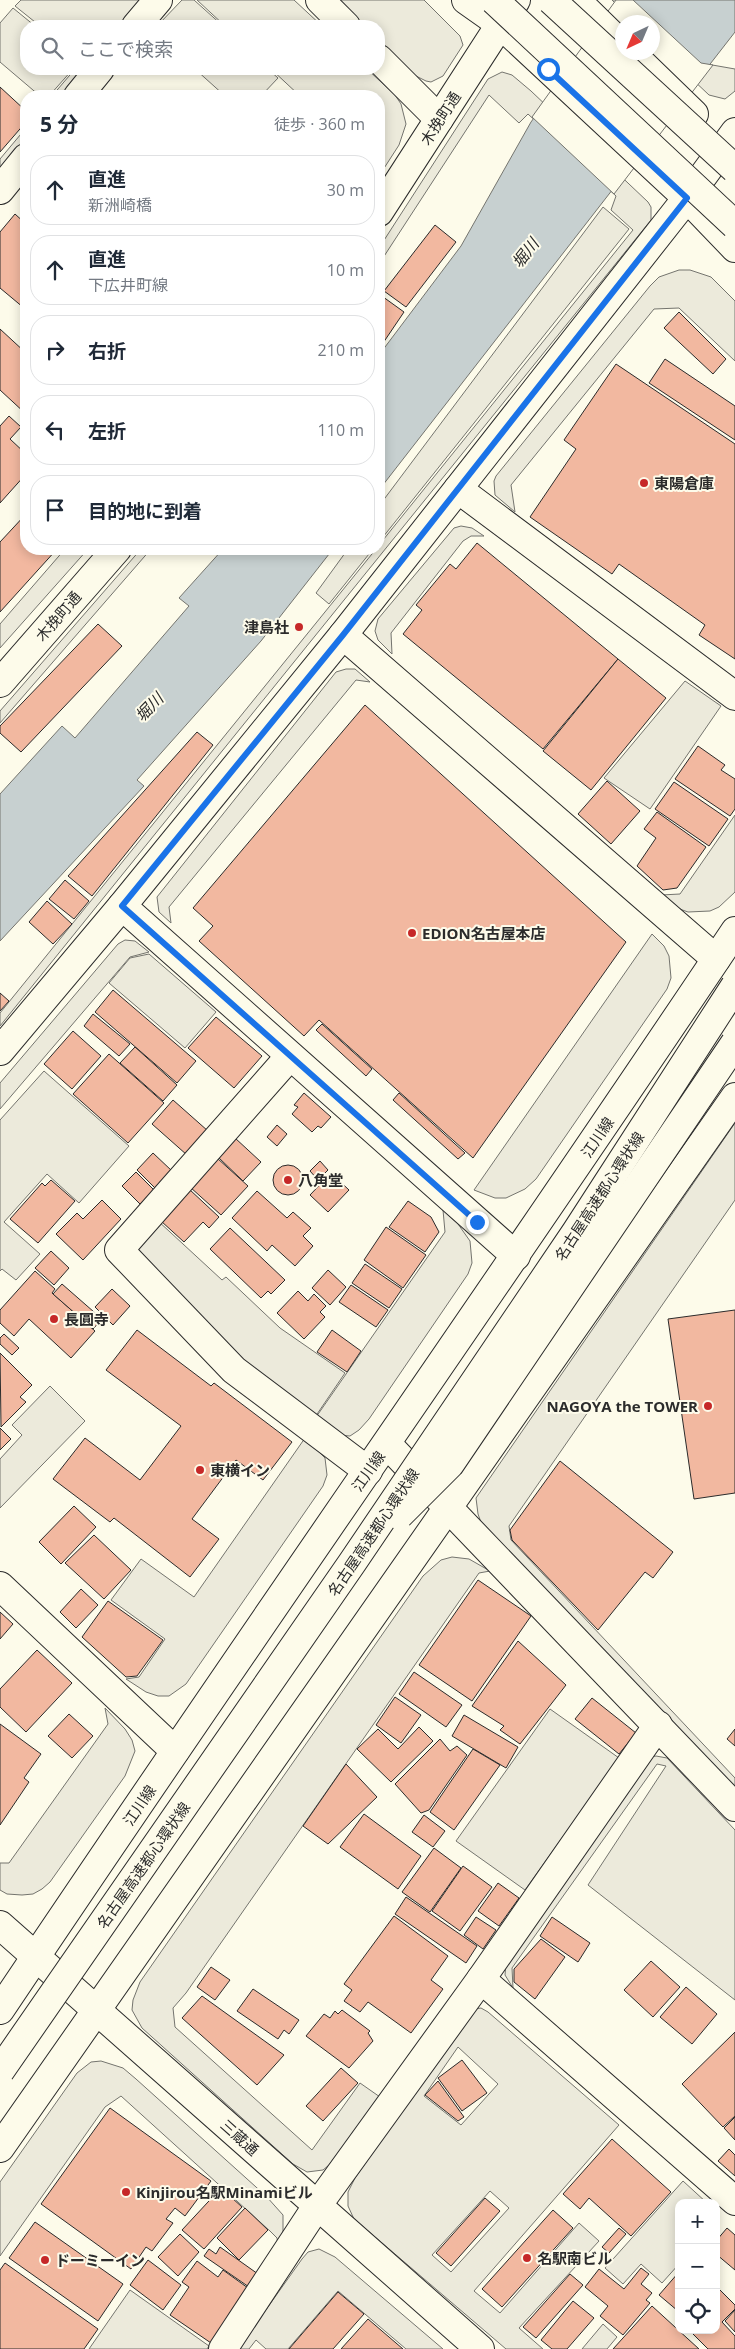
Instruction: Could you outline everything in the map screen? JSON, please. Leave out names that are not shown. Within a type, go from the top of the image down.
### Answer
[{"type":"main road","points":[[141,20],[158,0]]},
{"type":"main road","points":[[320,0],[340,20]]},
{"type":"main road","points":[[466,0],[497,12],[735,225]]},
{"type":"main road","name":"木挽町通","points":[[385,203],[439,119],[497,12],[516,0]]},
{"type":"main road","points":[[551,0],[733,150]]},
{"type":"main road","points":[[583,7],[615,38]]},
{"type":"main road","points":[[497,12],[548,69],[687,198],[735,248]]},
{"type":"main road","points":[[638,60],[733,150]]},
{"type":"main road","points":[[385,65],[439,119]]},
{"type":"main road","points":[[83,90],[95,75]]},
{"type":"main road","points":[[0,1051],[122,906],[343,635],[687,198],[733,150]]},
{"type":"main road","points":[[0,190],[20,165]]},
{"type":"main road","points":[[458,489],[735,696]]},
{"type":"main road","name":"木挽町通","points":[[0,682],[112,555]]},
{"type":"main road","points":[[343,635],[716,959]]},
{"type":"main road","points":[[122,906],[516,1256]]},
{"type":"main road","name":"江川線","points":[[0,2010],[516,1256],[735,931]]},
{"type":"main road","name":"名古屋高速都心環状線","points":[[0,2071],[352,1563],[576,1232],[735,986]]},
{"type":"main road","points":[[352,1563],[450,1464],[735,1043]]},
{"type":"main road","points":[[290,1056],[119,1250],[234,1370],[368,1471]]},
{"type":"main road","points":[[0,2148],[735,1097]]},
{"type":"main road","points":[[387,1444],[735,1807]]},
{"type":"main road","points":[[0,1586],[176,1751]]},
{"type":"main road","points":[[224,2349],[317,2206],[481,1978],[658,1725]]},
{"type":"main road","name":"三蔵通","points":[[0,1925],[480,2349]]},
{"type":"main road","points":[[481,1978],[735,2201]]},
{"type":"shaded area","points":[[21,0],[142,0],[125,20],[32,20],[15,6]]},
{"type":"shaded area","points":[[182,0],[194,0],[216,20],[163,20]]},
{"type":"shaded area","points":[[197,0],[294,0],[316,20],[219,20]]},
{"type":"shaded area","points":[[334,0],[424,0],[460,36],[463,45],[443,76],[431,82],[426,81],[410,73],[385,49],[385,20],[355,20]]},
{"type":"shaded area","points":[[612,0],[633,0],[649,15],[627,15]]},
{"type":"shaded area","points":[[13,8],[28,20],[20,20],[20,75],[68,75],[54,90],[33,90],[0,62],[0,23]]},
{"type":"shaded area","points":[[660,25],[701,63],[735,69],[735,91],[725,99],[709,95],[660,49]]},
{"type":"shaded area","points":[[502,72],[512,75],[531,91],[648,202],[651,207],[651,220],[385,549],[385,538],[633,230],[611,210],[616,196],[528,114],[519,123],[489,95],[385,255],[385,239],[488,79]]},
{"type":"shaded area","points":[[70,75],[80,75],[67,90],[57,90]]},
{"type":"shaded area","points":[[202,75],[275,75],[278,78],[267,90],[218,90]]},
{"type":"shaded area","points":[[277,75],[373,75],[395,95],[401,104],[406,124],[399,145],[385,167],[385,90],[294,90]]},
{"type":"shaded area","points":[[20,135],[20,146],[0,170],[0,159]]},
{"type":"shaded area","points":[[603,207],[629,229],[385,534],[385,498]]},
{"type":"shaded area","points":[[679,270],[690,270],[711,277],[735,301],[735,361],[679,308],[654,309],[511,485],[515,512],[495,495],[494,481],[496,476],[650,286],[659,277]]},
{"type":"shaded area","points":[[461,526],[472,528],[484,536],[471,536],[463,541],[391,633],[392,654],[378,640],[375,631],[378,619],[454,528]]},
{"type":"shaded area","points":[[60,555],[83,555],[0,648],[0,624]]},
{"type":"shaded area","points":[[136,555],[146,555],[0,723],[0,711]]},
{"type":"shaded area","points":[[344,555],[368,555],[329,604],[316,593]]},
{"type":"shaded area","points":[[371,555],[380,555],[0,1026],[0,1013]]},
{"type":"shaded area","points":[[355,669],[370,682],[356,680],[169,907],[171,923],[159,912],[157,897],[336,672]]},
{"type":"shaded area","points":[[685,681],[721,706],[650,809],[604,778]]},
{"type":"shaded area","points":[[735,815],[735,892],[719,907],[710,911],[688,912],[677,908],[661,895],[680,894]]},
{"type":"shaded area","points":[[652,934],[664,946],[669,956],[671,978],[667,989],[536,1179],[525,1189],[506,1198],[495,1198],[474,1190]]},
{"type":"shaded area","points":[[125,940],[135,941],[149,952],[130,957],[0,1109],[0,1083],[118,944]]},
{"type":"shaded area","points":[[149,954],[216,1012],[185,1048],[109,983],[130,958]]},
{"type":"shaded area","points":[[44,1071],[129,1146],[79,1203],[47,1174],[4,1222],[40,1254],[16,1280],[2,1269],[0,1271],[0,1120]]},
{"type":"shaded area","points":[[735,1123],[735,1200],[509,1526],[511,1540],[735,1778],[735,1794],[482,1525],[478,1514],[476,1498]]},
{"type":"shaded area","points":[[443,1210],[458,1224],[470,1241],[472,1263],[468,1274],[369,1419],[359,1430],[350,1436],[338,1435],[314,1420],[445,1232]]},
{"type":"shaded area","points":[[157,1220],[222,1280],[226,1277],[280,1328],[345,1373],[313,1420],[245,1363],[130,1249]]},
{"type":"shaded area","points":[[50,1386],[85,1421],[0,1508],[0,1459],[22,1435],[12,1425]]},
{"type":"shaded area","points":[[305,1438],[325,1458],[327,1475],[323,1486],[186,1684],[169,1696],[158,1696],[146,1692],[126,1679],[139,1677],[165,1639],[111,1600],[141,1559],[194,1597]]},
{"type":"shaded area","points":[[452,1557],[469,1559],[490,1571],[479,1573],[186,1993],[173,2008],[175,2027],[312,2150],[360,2083],[380,2097],[329,2165],[323,2170],[307,2172],[293,2164],[142,2028],[132,2010],[133,2000],[140,1982],[423,1576],[441,1560]]},
{"type":"shaded area","points":[[105,1708],[125,1729],[132,1740],[135,1751],[125,1776],[50,1882],[33,1894],[7,1894],[0,1890],[0,1863],[9,1863],[108,1724]]},
{"type":"shaded area","points":[[550,1709],[619,1758],[525,1890],[456,1841]]},
{"type":"shaded area","points":[[651,1757],[667,1758],[735,1830],[735,2000],[588,1885],[666,1766],[657,1764],[512,1968],[513,1988],[505,1975],[506,1963]]},
{"type":"shaded area","points":[[481,2008],[488,2012],[619,2125],[474,2291],[500,2313],[579,2223],[599,2241],[519,2328],[543,2349],[506,2349],[354,2219],[348,2206],[348,2192],[355,2178],[475,2009]],"holes":[[[458,2047],[498,2084],[461,2125],[424,2096]],[[490,2191],[509,2208],[451,2272],[432,2255]]]},
{"type":"shaded area","points":[[101,2061],[123,2068],[266,2196],[283,2215],[283,2235],[278,2246],[277,2238],[270,2231],[121,2096],[105,2107],[0,2256],[0,2182],[77,2073],[91,2062]]},
{"type":"shaded area","points":[[683,2181],[703,2199],[675,2199],[675,2268],[662,2283],[641,2264],[623,2284],[605,2268]]},
{"type":"shaded area","points":[[319,2249],[335,2257],[443,2349],[406,2349],[338,2291],[288,2349],[266,2349],[256,2340],[249,2349],[238,2349],[302,2259],[308,2252]]},
{"type":"shaded area","points":[[130,2290],[209,2346],[207,2349],[89,2349]]},
{"type":"shaded area","points":[[603,2324],[617,2337],[607,2349],[582,2349]]},
{"type":"water","name":"堀川","points":[[619,0],[735,0],[735,32],[385,482],[385,347],[461,246],[531,122]]},
{"type":"water","name":"堀川","points":[[218,555],[328,555],[261,641],[137,780],[144,786],[0,941],[0,794],[62,726],[75,738],[189,606],[179,598]]},
{"type":"pier","points":[[616,0],[633,0],[649,15],[615,15],[615,60],[660,60],[660,25],[701,63],[713,65],[614,194],[532,117]]},
{"type":"building","points":[[0,87],[20,105],[20,129],[0,152]]},
{"type":"building","points":[[15,214],[20,219],[20,305],[0,288],[0,232]]},
{"type":"building","points":[[435,225],[456,242],[406,307],[385,292]]},
{"type":"building","points":[[385,298],[404,312],[385,340]]},
{"type":"building","points":[[679,312],[726,359],[713,374],[664,328]]},
{"type":"building","points":[[0,329],[20,347],[20,408],[0,390]]},
{"type":"building","points":[[665,359],[735,406],[735,440],[649,383]]},
{"type":"building","name":"東陽倉庫","points":[[616,364],[735,444],[735,659],[699,635],[705,625],[619,564],[612,574],[530,517],[576,449],[564,440]]},
{"type":"building","points":[[9,416],[20,426],[10,439],[20,448],[20,481],[0,503],[0,426]]},
{"type":"building","points":[[20,520],[20,555],[52,555],[0,612],[0,542]]},
{"type":"building","points":[[477,543],[618,659],[543,749],[403,634],[422,610],[416,605],[450,564],[456,569]]},
{"type":"building","points":[[98,624],[122,646],[21,752],[0,733],[0,726]]},
{"type":"building","points":[[618,659],[666,698],[591,790],[543,751]]},
{"type":"building","name":"EDION名古屋本店","points":[[365,705],[626,942],[473,1158],[319,1020],[304,1036],[199,941],[213,926],[193,908]]},
{"type":"building","points":[[197,732],[213,745],[92,896],[68,876]]},
{"type":"building","points":[[698,746],[725,765],[721,770],[735,779],[735,809],[730,816],[675,779]]},
{"type":"building","points":[[607,781],[640,811],[611,844],[578,814]]},
{"type":"building","points":[[674,782],[728,819],[709,846],[655,809]]},
{"type":"building","points":[[657,812],[706,847],[677,888],[663,890],[637,866],[656,838],[644,829]]},
{"type":"building","points":[[65,880],[89,901],[74,919],[49,899]]},
{"type":"building","points":[[47,901],[72,924],[53,944],[29,922]]},
{"type":"building","points":[[113,990],[196,1061],[177,1083],[95,1012]]},
{"type":"building","points":[[0,993],[9,1001],[0,1011]]},
{"type":"building","points":[[93,1014],[130,1044],[119,1056],[84,1026]]},
{"type":"building","points":[[216,1017],[262,1056],[234,1088],[188,1048]]},
{"type":"building","points":[[322,1024],[372,1069],[366,1076],[316,1030]]},
{"type":"building","points":[[73,1031],[101,1056],[72,1089],[44,1064]]},
{"type":"building","points":[[135,1047],[177,1085],[163,1101],[120,1063]]},
{"type":"building","points":[[109,1054],[164,1103],[128,1143],[73,1094]]},
{"type":"building","points":[[304,1093],[331,1117],[321,1128],[318,1126],[312,1132],[292,1114],[298,1107],[294,1105]]},
{"type":"building","points":[[399,1093],[465,1153],[458,1159],[393,1100]]},
{"type":"building","points":[[173,1100],[208,1131],[187,1155],[152,1124]]},
{"type":"building","points":[[277,1125],[287,1134],[277,1146],[267,1137]]},
{"type":"building","points":[[235,1138],[261,1162],[243,1181],[218,1157]]},
{"type":"building","points":[[153,1153],[172,1171],[156,1189],[137,1170]]},
{"type":"building","points":[[217,1158],[248,1186],[221,1215],[190,1187]]},
{"type":"building","points":[[320,1161],[328,1170],[318,1180],[310,1171]]},
{"type":"building","points":[[288,1165],[299,1169],[303,1180],[299,1191],[288,1195],[277,1191],[273,1180],[277,1169]]},
{"type":"building","points":[[136,1172],[154,1190],[140,1204],[122,1186]]},
{"type":"building","points":[[331,1173],[349,1190],[328,1212],[310,1195]]},
{"type":"building","points":[[51,1180],[75,1201],[38,1243],[10,1219],[42,1183],[45,1186]]},
{"type":"building","points":[[189,1189],[219,1217],[209,1228],[203,1222],[184,1242],[161,1221]]},
{"type":"building","points":[[257,1191],[287,1218],[293,1212],[311,1228],[303,1236],[313,1246],[295,1266],[272,1245],[267,1251],[232,1218]]},
{"type":"building","points":[[102,1200],[121,1219],[83,1260],[56,1234],[77,1213],[83,1219]]},
{"type":"building","points":[[408,1201],[431,1217],[439,1232],[425,1252],[389,1227]]},
{"type":"building","points":[[386,1227],[426,1255],[403,1288],[364,1260]]},
{"type":"building","points":[[230,1228],[285,1280],[271,1294],[268,1291],[261,1298],[210,1249]]},
{"type":"building","points":[[51,1251],[69,1268],[54,1285],[35,1268]]},
{"type":"building","points":[[365,1264],[402,1289],[389,1308],[352,1283]]},
{"type":"building","points":[[328,1270],[346,1287],[330,1305],[312,1288]]},
{"type":"building","points":[[35,1271],[55,1289],[52,1293],[95,1331],[71,1358],[29,1319],[14,1336],[0,1323],[0,1310]]},
{"type":"building","points":[[62,1284],[102,1319],[93,1329],[53,1294]]},
{"type":"building","points":[[351,1285],[388,1310],[376,1327],[339,1302]]},
{"type":"building","points":[[112,1289],[130,1306],[113,1325],[95,1307]]},
{"type":"building","points":[[298,1291],[308,1301],[314,1294],[326,1306],[320,1312],[325,1317],[304,1339],[277,1313]]},
{"type":"building","name":"NAGOYA the TOWER","points":[[735,1310],[735,1493],[694,1499],[668,1319]]},
{"type":"building","points":[[137,1330],[211,1386],[214,1383],[292,1442],[263,1480],[236,1460],[192,1519],[219,1539],[190,1577],[114,1518],[110,1522],[53,1479],[85,1438],[140,1480],[181,1426],[106,1370]]},
{"type":"building","points":[[332,1330],[361,1351],[347,1372],[317,1352]]},
{"type":"building","points":[[4,1334],[19,1348],[12,1355],[0,1344],[0,1338]]},
{"type":"building","points":[[0,1353],[32,1385],[20,1397],[26,1402],[1,1427]]},
{"type":"building","points":[[0,1428],[11,1439],[0,1450]]},
{"type":"building","points":[[560,1461],[673,1552],[653,1578],[645,1572],[598,1630],[512,1540],[510,1530]]},
{"type":"building","points":[[74,1506],[96,1527],[61,1564],[39,1542]]},
{"type":"building","points":[[94,1535],[131,1570],[104,1599],[65,1563]]},
{"type":"building","points":[[478,1580],[531,1616],[472,1701],[419,1665]]},
{"type":"building","points":[[81,1589],[98,1605],[76,1628],[60,1612]]},
{"type":"building","points":[[108,1601],[163,1640],[137,1676],[126,1677],[82,1637]]},
{"type":"building","points":[[0,1612],[13,1624],[0,1639]]},
{"type":"building","points":[[518,1641],[566,1685],[520,1744],[500,1730],[504,1726],[472,1706]]},
{"type":"building","points":[[37,1650],[72,1683],[26,1732],[0,1707],[0,1689]]},
{"type":"building","points":[[414,1672],[462,1705],[446,1727],[399,1694]]},
{"type":"building","points":[[395,1697],[421,1715],[401,1743],[376,1725]]},
{"type":"building","points":[[592,1698],[636,1733],[619,1754],[575,1719]]},
{"type":"building","points":[[69,1714],[93,1736],[72,1758],[48,1736]]},
{"type":"building","points":[[464,1715],[518,1747],[506,1768],[452,1736]]},
{"type":"building","points":[[0,1724],[41,1754],[24,1778],[29,1782],[0,1825]]},
{"type":"building","points":[[419,1727],[433,1741],[391,1782],[357,1749],[378,1729],[398,1749]]},
{"type":"building","points":[[735,1729],[735,1746],[727,1739]]},
{"type":"building","points":[[440,1739],[450,1751],[457,1746],[467,1755],[429,1810],[421,1813],[395,1784]]},
{"type":"building","points":[[473,1749],[500,1765],[454,1830],[430,1812]]},
{"type":"building","points":[[346,1764],[377,1797],[328,1844],[303,1826]]},
{"type":"building","points":[[364,1814],[421,1856],[398,1889],[340,1847]]},
{"type":"building","points":[[424,1815],[445,1831],[433,1847],[412,1832]]},
{"type":"building","points":[[434,1848],[461,1868],[430,1912],[402,1892]]},
{"type":"building","points":[[463,1866],[492,1887],[460,1931],[432,1911]]},
{"type":"building","points":[[498,1883],[519,1898],[499,1926],[478,1911]]},
{"type":"building","points":[[406,1897],[477,1946],[466,1963],[395,1914]]},
{"type":"building","points":[[394,1916],[448,1956],[431,1980],[443,1989],[411,2033],[368,2002],[360,2012],[344,2001],[352,1990],[344,1984]]},
{"type":"building","points":[[476,1917],[496,1930],[483,1949],[464,1935]]},
{"type":"building","points":[[552,1917],[590,1943],[578,1962],[540,1936]]},
{"type":"building","points":[[541,1939],[565,1957],[535,1999],[514,1982],[514,1969]]},
{"type":"building","points":[[651,1961],[680,1987],[653,2017],[624,1990]]},
{"type":"building","points":[[211,1967],[230,1980],[215,2000],[197,1987]]},
{"type":"building","points":[[686,1987],[717,2014],[692,2044],[660,2017]]},
{"type":"building","points":[[253,1989],[299,2020],[289,2034],[284,2030],[278,2039],[237,2011]]},
{"type":"building","points":[[202,1996],[284,2055],[257,2085],[182,2018]]},
{"type":"building","points":[[342,2010],[370,2031],[368,2033],[373,2041],[349,2068],[306,2036],[324,2014],[330,2018],[335,2011],[338,2014]]},
{"type":"building","points":[[735,2032],[735,2116],[723,2127],[682,2084]]},
{"type":"building","points":[[462,2060],[487,2093],[462,2111],[438,2078]]},
{"type":"building","points":[[341,2068],[358,2083],[323,2121],[306,2106]]},
{"type":"building","points":[[438,2081],[464,2117],[458,2121],[425,2095]]},
{"type":"building","name":"Kinjirou名駅Minamiビル","points":[[110,2108],[211,2181],[185,2216],[175,2208],[166,2219],[173,2223],[152,2251],[146,2247],[131,2269],[41,2204]]},
{"type":"building","points":[[735,2117],[735,2140],[724,2128]]},
{"type":"building","points":[[612,2139],[671,2192],[631,2236],[589,2198],[580,2209],[563,2194]]},
{"type":"building","points":[[729,2149],[735,2155],[735,2176],[718,2161]]},
{"type":"building","points":[[221,2188],[242,2207],[204,2249],[182,2230]]},
{"type":"building","points":[[485,2198],[500,2211],[451,2266],[436,2253]]},
{"type":"building","points":[[245,2208],[268,2230],[239,2260],[217,2238]]},
{"type":"building","name":"名駅南ビル","points":[[553,2210],[573,2228],[502,2307],[482,2289]]},
{"type":"building","points":[[35,2222],[123,2284],[98,2321],[9,2258]]},
{"type":"building","points":[[619,2228],[626,2234],[609,2253],[602,2247]]},
{"type":"building","points":[[727,2228],[735,2235],[735,2270],[720,2257],[720,2236]]},
{"type":"building","points":[[180,2234],[199,2252],[178,2276],[158,2257]]},
{"type":"building","points":[[220,2247],[258,2274],[249,2287],[204,2256],[209,2249],[216,2254]]},
{"type":"building","points":[[148,2260],[181,2285],[163,2310],[130,2285]]},
{"type":"building","points":[[197,2261],[218,2277],[223,2270],[248,2288],[211,2343],[170,2315],[189,2287],[182,2282]]},
{"type":"building","points":[[5,2263],[98,2329],[84,2349],[0,2349],[0,2270]]},
{"type":"building","points":[[641,2268],[649,2274],[641,2284],[652,2293],[646,2300],[650,2303],[623,2335],[600,2316],[608,2306],[585,2287],[599,2269],[624,2289]]},
{"type":"building","points":[[570,2274],[583,2285],[536,2338],[523,2327]]},
{"type":"building","points":[[675,2277],[675,2308],[659,2295]]},
{"type":"building","points":[[720,2290],[735,2305],[735,2309],[722,2322],[735,2336],[735,2349],[708,2349],[693,2334],[720,2334]]},
{"type":"building","points":[[338,2292],[364,2314],[333,2349],[289,2349]]},
{"type":"building","points":[[573,2301],[594,2318],[567,2349],[552,2349],[541,2340]]},
{"type":"building","points":[[652,2306],[675,2327],[675,2334],[683,2334],[699,2349],[613,2349]]},
{"type":"building","points":[[735,2310],[735,2332],[725,2321]]},
{"type":"building","points":[[368,2319],[403,2349],[341,2349]]},
{"type":"place","name":"東陽倉庫","points":[[644,483]]},
{"type":"place","name":"津島社","points":[[299,627]]},
{"type":"place","name":"EDION名古屋本店","points":[[412,933]]},
{"type":"place","name":"八角堂","points":[[288,1180]]},
{"type":"place","name":"長圓寺","points":[[54,1319]]},
{"type":"place","name":"NAGOYA the TOWER","points":[[708,1406]]},
{"type":"place","name":"東横イン","points":[[200,1470]]},
{"type":"place","name":"Kinjirou名駅Minamiビル","points":[[126,2192]]},
{"type":"place","name":"名駅南ビル","points":[[527,2258]]},
{"type":"place","name":"ドーミーイン","points":[[45,2260]]},
{"type":"route","points":[[477,1222],[122,906],[343,635],[687,198],[548,69]]}]
